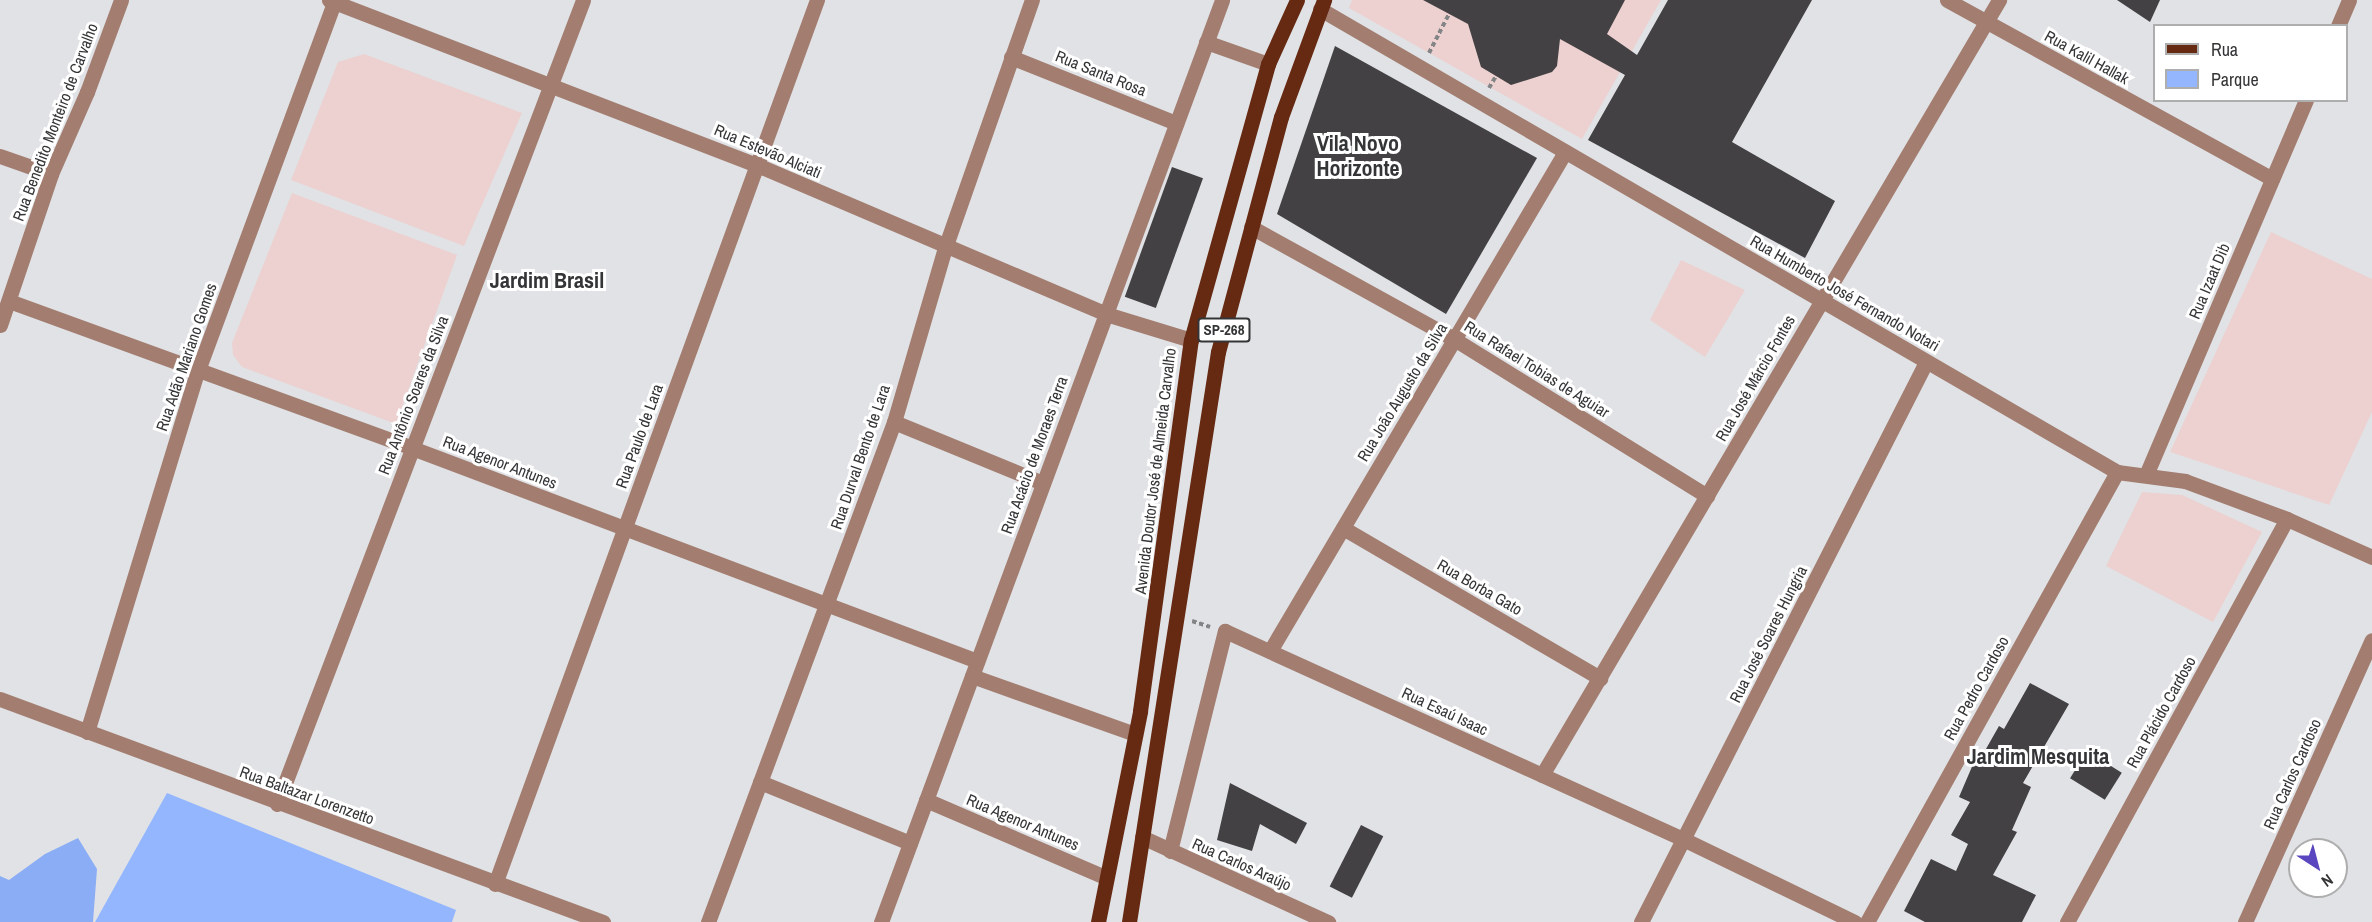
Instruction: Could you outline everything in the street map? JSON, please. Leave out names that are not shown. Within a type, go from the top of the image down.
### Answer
[{"type":"main road","name":"Avenida Doutor José de Almeida Carvalho","points":[[1098,922],[1135,734],[1164,558],[1191,340],[1268,64],[1297,0]]},
{"type":"main road","name":"SP-268","points":[[1129,922],[1218,352],[1281,117],[1322,5]]},
{"type":"street","name":"Rua Benedito Monteiro de Carvalho","points":[[0,325],[51,174],[87,92],[121,0]]},
{"type":"street","name":"Rua Antônio Soares da Silva","points":[[277,804],[583,0]]},
{"type":"street","name":"Rua Paulo de Lara","points":[[495,884],[817,0]]},
{"type":"street","name":"Rua Durval Bento de Lara","points":[[708,922],[894,422],[945,248],[1032,0]]},
{"type":"street","name":"Rua Acácio de Moraes Terra","points":[[881,922],[1222,0]]},
{"type":"street","name":"Rua Kalil Hallak","points":[[1947,0],[2272,179]]},
{"type":"street","name":"Rua José Márcio Fontes","points":[[1542,775],[1999,0]]},
{"type":"street","points":[[2339,24],[2349,0]]},
{"type":"street","name":"Rua Estevão Alciati","points":[[332,1],[757,165],[945,248],[1106,314],[1191,340]]},
{"type":"street","name":"Rua Adão Mariano Gomes","points":[[87,732],[197,373],[332,1]]},
{"type":"street","name":"Rua Humberto José Fernando Notari","points":[[1322,5],[1421,68],[2117,472],[2185,481],[2287,519],[2372,557]]},
{"type":"street","points":[[1206,42],[1268,64]]},
{"type":"street","name":"Rua Santa Rosa","points":[[1011,57],[1176,123]]},
{"type":"street","name":"Rua Izaat Dib","points":[[2146,475],[2305,102]]},
{"type":"street","name":"Rua João Augusto da Silva","points":[[1270,651],[1565,152]]},
{"type":"street","points":[[0,156],[51,174]]},
{"type":"street","name":"Rua Rafael Tobias de Aguiar","points":[[1251,227],[1454,339],[1707,496]]},
{"type":"street","name":"Rua Agenor Antunes","points":[[9,301],[197,373],[412,448],[825,606],[977,661]]},
{"type":"street","name":"Rua José Soares Hungria","points":[[1641,922],[1926,362]]},
{"type":"street","points":[[894,422],[1043,483]]},
{"type":"street","name":"Rua Pedro Cardoso","points":[[1867,922],[2117,472]]},
{"type":"street","name":"Rua Plácido Cardoso","points":[[2067,922],[2287,519]]},
{"type":"street","name":"Rua Borba Gato","points":[[1343,528],[1600,678]]},
{"type":"street","points":[[1170,851],[1225,631]]},
{"type":"street","name":"Rua Esaú Isaac","points":[[1225,631],[1683,839],[1855,922]]},
{"type":"street","name":"Rua Carlos Cardoso","points":[[2245,922],[2372,640]]},
{"type":"street","points":[[972,676],[1135,734]]},
{"type":"street","name":"Rua Baltazar Lorenzetto","points":[[0,699],[277,804],[603,922]]},
{"type":"street","points":[[760,782],[910,843]]},
{"type":"street","name":"Rua Agenor Antunes","points":[[926,800],[1106,877]]},
{"type":"street","name":"Rua Carlos Araújo","points":[[1142,837],[1328,922]]},
{"type":"path","points":[[1421,68],[1449,14]]},
{"type":"path","points":[[1176,616],[1225,631]]},
{"type":"shaded area","points":[[1352,0],[1661,0],[1582,139],[1349,8]]},
{"type":"shaded area","points":[[364,54],[522,113],[464,246],[291,180],[338,62]]},
{"type":"shaded area","points":[[292,193],[457,255],[396,424],[242,367],[233,355],[232,343]]},
{"type":"shaded area","points":[[2271,232],[2372,279],[2372,412],[2329,505],[2170,452]]},
{"type":"shaded area","points":[[1681,260],[1745,290],[1705,357],[1650,320]]},
{"type":"shaded area","points":[[2142,492],[2182,495],[2262,532],[2213,622],[2106,566]]},
{"type":"shaded area","points":[[78,838],[97,869],[93,922],[0,922],[0,876],[9,880],[45,854]]},
{"type":"green space","points":[[167,793],[456,910],[452,922],[95,922]]},
{"type":"building","points":[[1423,0],[1625,0],[1607,34],[1637,55],[1668,0],[1812,0],[1732,142],[1835,201],[1805,258],[1588,140],[1625,75],[1560,39],[1557,66],[1552,72],[1511,85],[1481,67],[1468,24]]},
{"type":"building","points":[[2117,0],[2160,0],[2150,22]]},
{"type":"building","points":[[1335,46],[1537,158],[1446,314],[1277,214]]},
{"type":"building","points":[[1172,167],[1203,178],[1156,308],[1125,297]]},
{"type":"building","points":[[2030,683],[2069,704],[2023,783],[2031,787],[2012,830],[2017,832],[1993,875],[2036,895],[2022,922],[1925,922],[1904,911],[1931,859],[1956,871],[1968,844],[1951,835],[1970,802],[1959,797],[1974,762],[1978,763],[1999,726],[2004,729]]},
{"type":"building","points":[[2087,751],[2122,773],[2105,800],[2070,778]]},
{"type":"building","points":[[1230,783],[1307,823],[1296,844],[1260,824],[1252,851],[1217,840]]},
{"type":"building","points":[[1361,825],[1383,836],[1352,898],[1330,886]]},
{"type":"district","name":"Vila Novo Horizonte","points":[[1358,156]]},
{"type":"district","name":"Jardim Brasil","points":[[547,281]]},
{"type":"district","name":"Jardim Mesquita","points":[[2038,757]]}]
